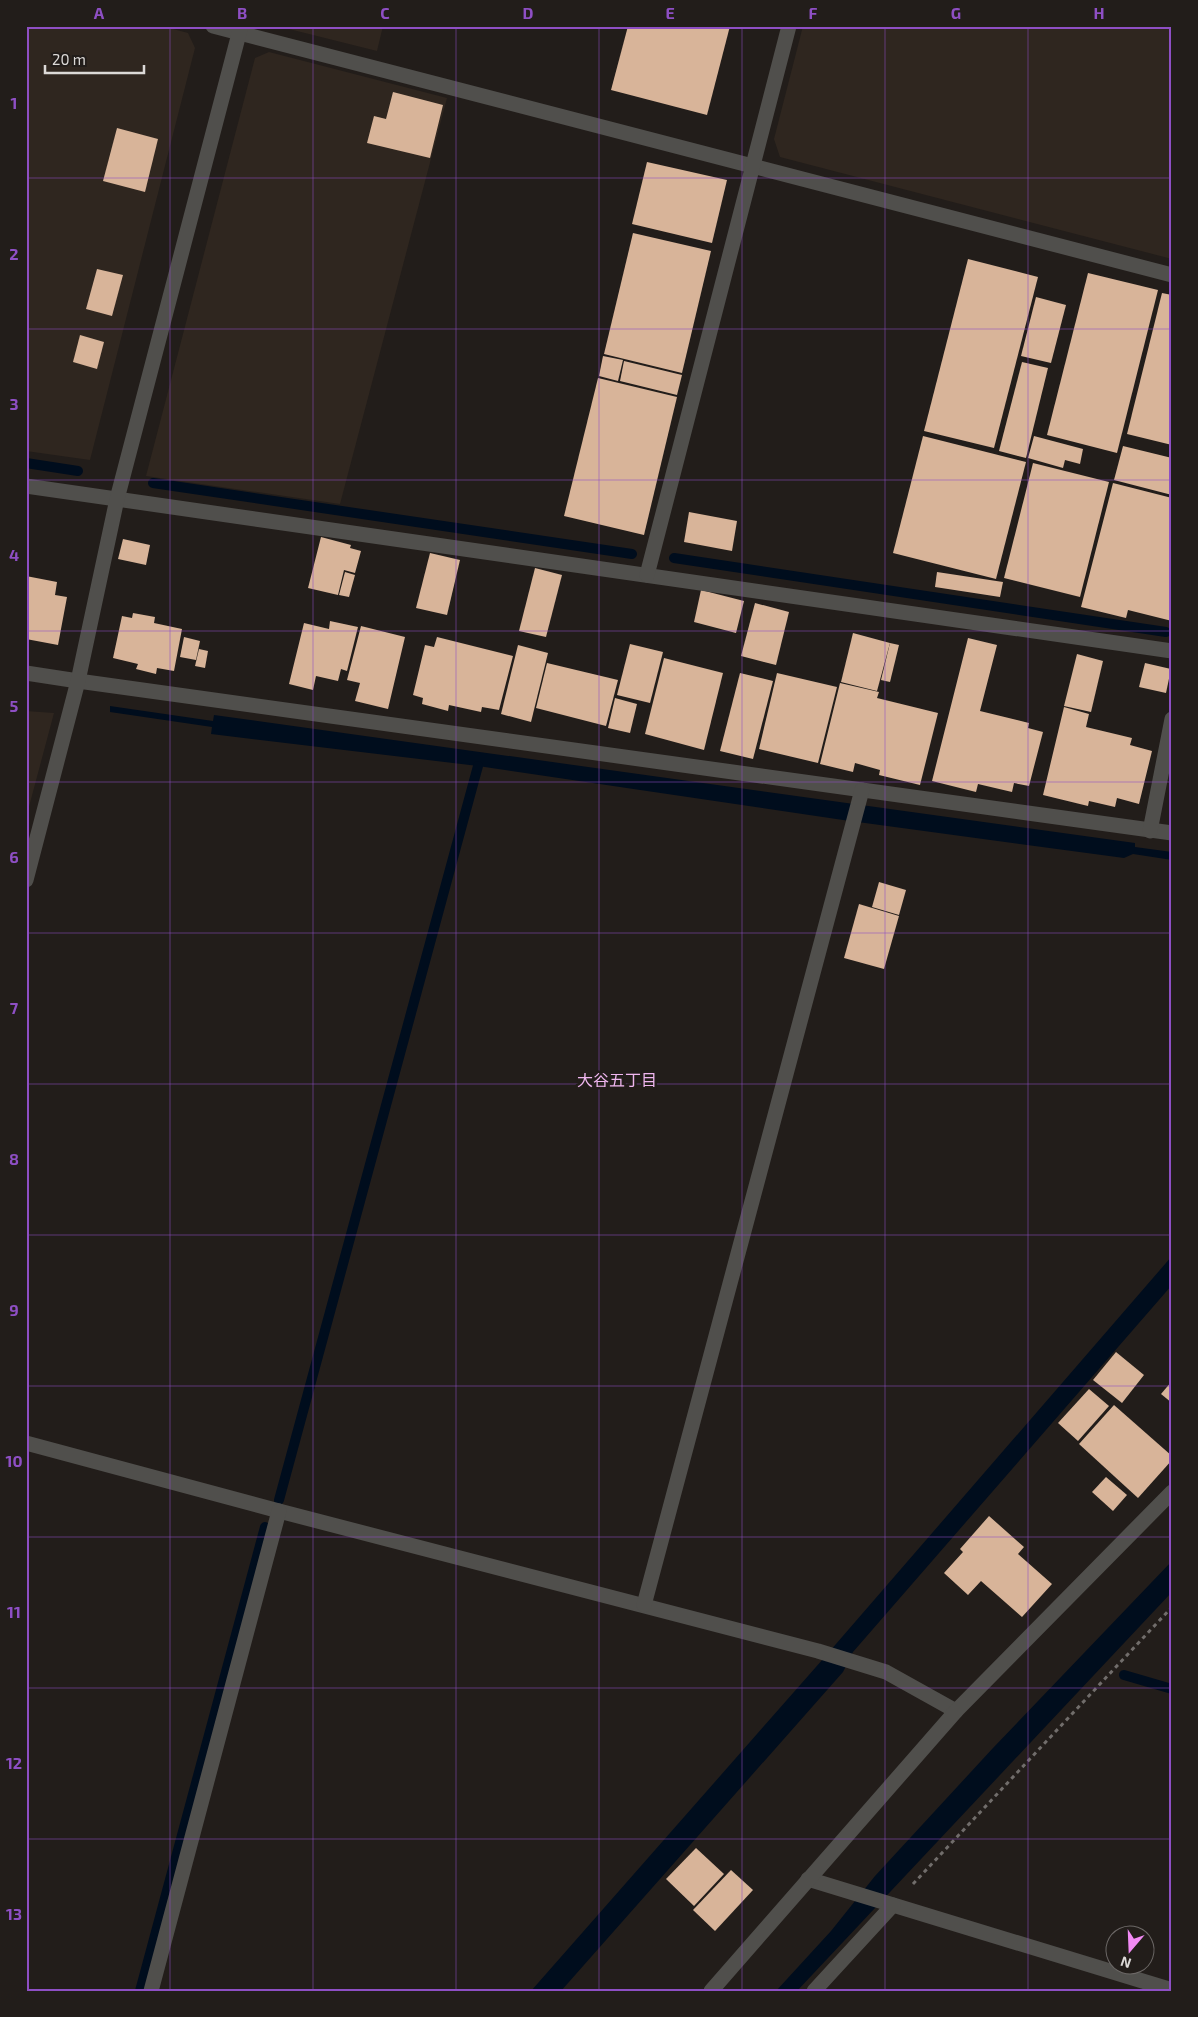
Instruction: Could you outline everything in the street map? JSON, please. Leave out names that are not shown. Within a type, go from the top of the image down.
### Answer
[{"type":"street","points":[[213,26],[240,30],[1172,275]]},
{"type":"street","points":[[647,575],[789,26]]},
{"type":"street","points":[[26,880],[78,681],[117,500],[240,30]]},
{"type":"street","points":[[26,486],[1172,651]]},
{"type":"street","points":[[26,673],[1172,833]]},
{"type":"street","points":[[1150,831],[1172,719]]},
{"type":"street","points":[[644,1606],[862,790]]},
{"type":"street","points":[[26,1443],[279,1511],[818,1651],[886,1672],[956,1710]]},
{"type":"street","points":[[711,1991],[956,1710],[1172,1492]]},
{"type":"street","points":[[151,1991],[279,1511]]},
{"type":"street","points":[[808,1879],[1172,1990]]},
{"type":"street","points":[[814,1991],[893,1905]]},
{"type":"path","points":[[893,1905],[1172,1607]]},
{"type":"shaded area","points":[[26,26],[162,26],[188,33],[195,48],[90,460],[26,451]]},
{"type":"shaded area","points":[[277,26],[383,26],[377,51]]},
{"type":"shaded area","points":[[803,26],[1172,26],[1172,259],[780,157],[774,139]]},
{"type":"shaded area","points":[[269,52],[447,98],[340,504],[146,476],[255,58]]},
{"type":"shaded area","points":[[26,711],[54,713],[26,818]]},
{"type":"water","points":[[110,706],[213,721],[214,715],[1135,843],[1135,847],[1172,852],[1172,860],[1133,854],[1124,858],[843,820],[478,766],[211,734],[212,727],[110,712]]},
{"type":"water","points":[[1172,1256],[1172,1285],[853,1652],[843,1672],[561,1991],[531,1991],[823,1659]]},
{"type":"water","points":[[1172,1561],[1172,1592],[797,1991],[776,1991],[831,1931],[875,1876],[993,1748]]},
{"type":"building","points":[[628,26],[730,26],[707,115],[611,90]]},
{"type":"building","points":[[393,92],[443,105],[430,158],[367,143],[374,116],[386,119]]},
{"type":"building","points":[[117,128],[158,139],[145,192],[103,181]]},
{"type":"building","points":[[647,162],[727,180],[712,243],[632,224]]},
{"type":"building","points":[[633,233],[711,251],[682,373],[604,354]]},
{"type":"building","points":[[968,259],[1038,277],[994,448],[924,431]]},
{"type":"building","points":[[97,269],[123,275],[112,316],[86,309]]},
{"type":"building","points":[[1088,273],[1158,290],[1117,453],[1047,435]]},
{"type":"building","points":[[1162,293],[1172,295],[1172,445],[1127,434]]},
{"type":"building","points":[[1036,297],[1066,305],[1051,363],[1021,356]]},
{"type":"building","points":[[80,335],[104,342],[97,369],[73,362]]},
{"type":"building","points":[[603,356],[623,360],[618,381],[599,376]]},
{"type":"building","points":[[624,361],[682,375],[677,395],[620,381]]},
{"type":"building","points":[[1022,362],[1048,368],[1026,458],[999,451]]},
{"type":"building","points":[[598,378],[677,397],[644,535],[564,516]]},
{"type":"building","points":[[923,436],[1026,462],[996,579],[893,553]]},
{"type":"building","points":[[1034,436],[1083,449],[1080,464],[1065,460],[1063,468],[1028,458]]},
{"type":"building","points":[[1123,446],[1172,458],[1172,495],[1114,480]]},
{"type":"building","points":[[1033,463],[1109,482],[1080,597],[1004,578]]},
{"type":"building","points":[[1113,483],[1172,498],[1172,621],[1128,610],[1126,618],[1081,607]]},
{"type":"building","points":[[689,512],[737,521],[732,551],[684,542]]},
{"type":"building","points":[[321,537],[351,545],[350,548],[361,551],[355,573],[344,570],[338,595],[308,588]]},
{"type":"building","points":[[123,539],[150,545],[146,565],[118,559]]},
{"type":"building","points":[[430,553],[460,560],[447,615],[416,608]]},
{"type":"building","points":[[535,568],[562,575],[546,637],[519,631]]},
{"type":"building","points":[[345,572],[355,575],[349,597],[339,595]]},
{"type":"building","points":[[937,572],[1003,582],[1000,597],[935,587]]},
{"type":"building","points":[[26,576],[57,582],[55,595],[67,597],[58,645],[26,639]]},
{"type":"building","points":[[701,590],[744,601],[736,633],[694,622]]},
{"type":"building","points":[[755,603],[789,612],[776,665],[741,656]]},
{"type":"building","points":[[133,613],[155,617],[154,623],[182,629],[174,671],[157,668],[156,674],[136,669],[138,664],[113,658],[122,616],[132,618]]},
{"type":"building","points":[[330,621],[358,627],[347,671],[341,669],[338,681],[316,676],[313,690],[289,684],[304,623],[329,629]]},
{"type":"building","points":[[361,626],[405,637],[388,709],[355,701],[360,683],[347,680]]},
{"type":"building","points":[[853,633],[890,643],[877,691],[841,682]]},
{"type":"building","points":[[184,637],[200,641],[196,660],[180,657]]},
{"type":"building","points":[[437,637],[513,656],[499,710],[482,707],[481,712],[449,705],[448,711],[422,704],[423,698],[413,695],[425,645],[434,647]]},
{"type":"building","points":[[968,638],[997,645],[980,711],[1029,723],[1028,728],[1043,732],[1029,786],[1014,783],[1012,792],[978,784],[976,792],[932,781]]},
{"type":"building","points":[[890,643],[899,645],[890,682],[881,680]]},
{"type":"building","points":[[630,644],[663,652],[650,703],[617,695]]},
{"type":"building","points":[[518,645],[548,653],[531,722],[501,714]]},
{"type":"building","points":[[199,649],[208,651],[205,668],[195,666]]},
{"type":"building","points":[[1077,654],[1103,661],[1091,712],[1064,706]]},
{"type":"building","points":[[664,658],[723,673],[704,750],[645,734]]},
{"type":"building","points":[[547,663],[618,680],[606,726],[536,708]]},
{"type":"building","points":[[1145,663],[1171,669],[1166,693],[1139,687]]},
{"type":"building","points":[[740,673],[773,681],[753,759],[720,751]]},
{"type":"building","points":[[777,673],[837,687],[818,763],[759,749]]},
{"type":"building","points":[[840,683],[879,692],[877,698],[938,713],[920,785],[879,775],[880,770],[855,763],[853,772],[820,764]]},
{"type":"building","points":[[615,698],[637,704],[630,733],[608,728]]},
{"type":"building","points":[[1064,707],[1089,714],[1086,727],[1132,738],[1130,745],[1152,751],[1139,804],[1117,798],[1115,807],[1089,801],[1088,806],[1043,795]]},
{"type":"building","points":[[879,882],[906,890],[899,915],[872,907]]},
{"type":"building","points":[[859,904],[899,916],[884,969],[844,958]]},
{"type":"building","points":[[1116,1352],[1144,1375],[1122,1403],[1093,1380]]},
{"type":"building","points":[[1172,1381],[1172,1403],[1161,1394]]},
{"type":"building","points":[[1089,1389],[1109,1406],[1078,1441],[1058,1423]]},
{"type":"building","points":[[1114,1405],[1172,1456],[1172,1460],[1138,1498],[1079,1444]]},
{"type":"building","points":[[1106,1477],[1127,1495],[1113,1511],[1092,1492]]},
{"type":"building","points":[[989,1516],[1024,1547],[1018,1554],[1052,1584],[1022,1617],[981,1581],[968,1595],[944,1573],[963,1552],[960,1549]]},
{"type":"building","points":[[696,1848],[724,1874],[694,1906],[666,1879]]},
{"type":"building","points":[[731,1870],[753,1890],[715,1931],[693,1910]]},
{"type":"waterway","points":[[26,463],[78,471]]},
{"type":"waterway","points":[[153,483],[632,554]]},
{"type":"waterway","points":[[674,558],[1166,632]]},
{"type":"waterway","points":[[279,1500],[478,766]]},
{"type":"waterway","points":[[140,1991],[265,1527]]},
{"type":"waterway","points":[[1124,1675],[1172,1689]]},
{"type":"district","name":"大谷五丁目","points":[[617,1079]]}]
